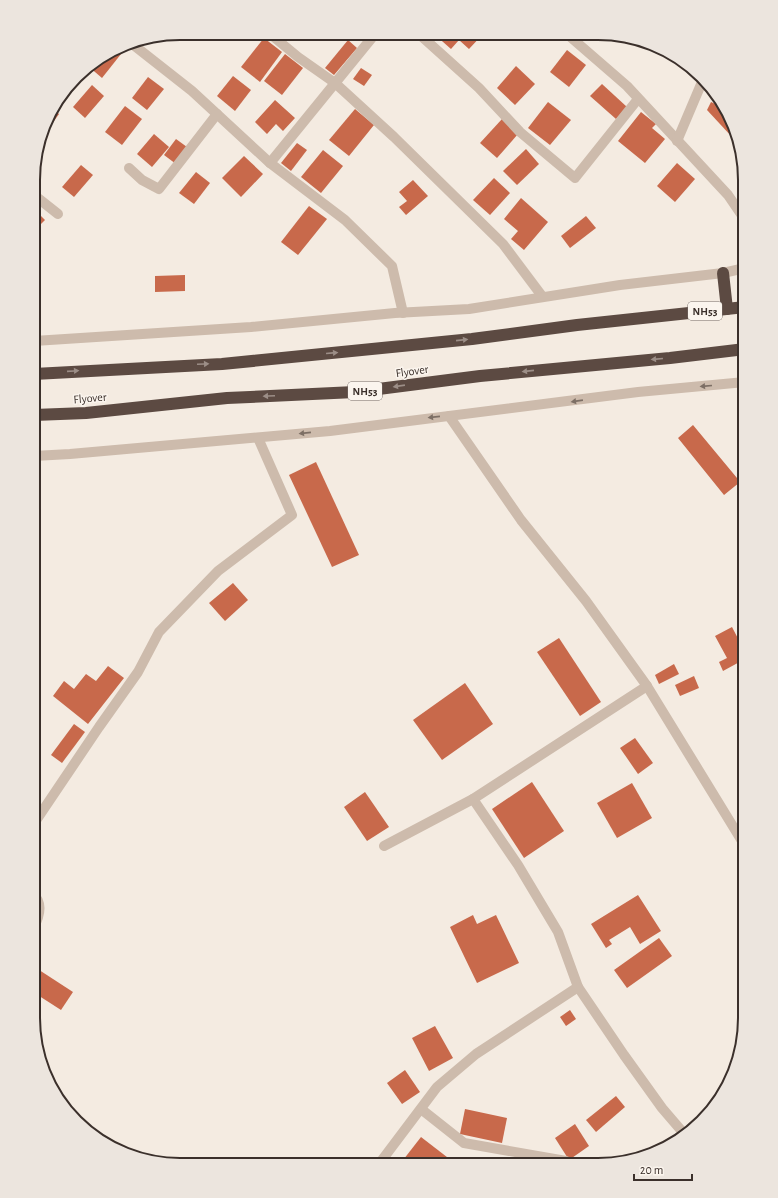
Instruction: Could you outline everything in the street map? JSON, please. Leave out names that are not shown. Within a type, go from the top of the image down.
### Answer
[{"type":"highway","points":[[723,273],[727,309]]},
{"type":"highway","name":"NH53","points":[[727,309],[738,308]]},
{"type":"highway","name":"Flyover","points":[[40,374],[222,364],[472,339],[577,325],[727,309]]},
{"type":"highway","name":"Flyover","points":[[40,415],[86,413],[227,398],[355,392],[480,376],[738,350]]},
{"type":"street","points":[[277,40],[298,57],[335,83],[503,244],[542,296]]},
{"type":"street","points":[[270,163],[370,40]]},
{"type":"street","points":[[427,40],[479,88],[520,132],[575,178],[638,98]]},
{"type":"street","points":[[574,40],[627,86],[728,196],[738,210]]},
{"type":"street","points":[[136,47],[192,91],[270,163],[345,220],[392,266],[402,313]]},
{"type":"street","points":[[677,141],[701,85]]},
{"type":"street","points":[[129,168],[142,180],[159,189],[217,114]]},
{"type":"street","points":[[40,199],[58,214]]},
{"type":"street","points":[[40,341],[252,327],[402,313],[469,309],[542,296],[723,273],[738,270]]},
{"type":"street","points":[[40,456],[258,438],[638,392],[738,383]]},
{"type":"street","points":[[449,416],[521,520],[586,601],[647,686],[738,827]]},
{"type":"street","points":[[40,814],[138,672],[159,632],[218,570],[292,515],[258,438]]},
{"type":"street","points":[[384,846],[473,799],[647,686]]},
{"type":"street","points":[[473,799],[518,865],[558,932],[578,987],[624,1056],[662,1108],[681,1130]]},
{"type":"street","points":[[384,1158],[437,1087],[476,1054],[578,987]]},
{"type":"street","points":[[421,1109],[464,1143],[549,1158]]},
{"type":"building","points":[[262,40],[267,40],[282,52],[260,82],[241,67]]},
{"type":"building","points":[[348,40],[357,48],[334,75],[325,68]]},
{"type":"building","points":[[441,40],[459,40],[451,49]]},
{"type":"building","points":[[459,40],[477,40],[469,49]]},
{"type":"building","points":[[567,50],[586,65],[569,87],[550,72]]},
{"type":"building","points":[[122,52],[102,78],[93,71]]},
{"type":"building","points":[[285,54],[303,68],[282,95],[264,81]]},
{"type":"building","points":[[516,66],[535,84],[515,105],[497,88]]},
{"type":"building","points":[[361,68],[372,75],[364,86],[353,79]]},
{"type":"building","points":[[233,76],[251,90],[235,111],[217,96]]},
{"type":"building","points":[[148,77],[164,89],[147,110],[132,98]]},
{"type":"building","points":[[602,84],[627,107],[616,119],[590,96]]},
{"type":"building","points":[[92,85],[104,96],[85,118],[73,107]]},
{"type":"building","points":[[275,100],[295,118],[283,131],[276,124],[267,134],[255,122]]},
{"type":"building","points":[[548,102],[571,120],[550,145],[528,128]]},
{"type":"building","points":[[711,102],[715,104],[730,135],[707,110]]},
{"type":"building","points":[[125,106],[142,119],[122,145],[105,132]]},
{"type":"building","points":[[355,109],[374,125],[349,156],[329,140]]},
{"type":"building","points":[[641,112],[656,124],[652,128],[665,139],[645,163],[618,141]]},
{"type":"building","points":[[57,113],[59,114],[51,125]]},
{"type":"building","points":[[502,119],[518,134],[497,158],[480,143]]},
{"type":"building","points":[[154,134],[169,147],[152,167],[137,154]]},
{"type":"building","points":[[176,139],[187,147],[176,164],[164,155]]},
{"type":"building","points":[[297,143],[307,150],[291,171],[281,163]]},
{"type":"building","points":[[526,149],[539,164],[517,185],[503,171]]},
{"type":"building","points":[[323,150],[343,166],[321,193],[301,177]]},
{"type":"building","points":[[244,156],[263,174],[241,197],[222,178]]},
{"type":"building","points":[[677,163],[695,179],[675,202],[657,186]]},
{"type":"building","points":[[81,165],[93,175],[74,197],[62,187]]},
{"type":"building","points":[[196,172],[210,183],[194,204],[179,193]]},
{"type":"building","points":[[494,178],[510,193],[490,215],[473,200]]},
{"type":"building","points":[[413,180],[428,196],[406,215],[399,207],[407,201],[399,192]]},
{"type":"building","points":[[521,198],[548,222],[524,250],[511,239],[518,231],[504,219]]},
{"type":"building","points":[[309,206],[327,219],[298,255],[281,242]]},
{"type":"building","points":[[40,215],[45,220],[40,225]]},
{"type":"building","points":[[586,216],[596,228],[570,248],[561,236]]},
{"type":"building","points":[[185,275],[185,291],[155,292],[155,276]]},
{"type":"building","points":[[693,425],[737,478],[738,477],[738,484],[724,495],[678,438]]},
{"type":"building","points":[[316,462],[359,555],[332,567],[289,475]]},
{"type":"building","points":[[233,583],[248,600],[225,621],[209,603]]},
{"type":"building","points":[[732,627],[738,639],[738,663],[723,671],[719,662],[727,658],[715,636]]},
{"type":"building","points":[[559,638],[601,702],[580,716],[537,652]]},
{"type":"building","points":[[674,664],[679,674],[659,684],[655,675]]},
{"type":"building","points":[[108,666],[124,678],[88,724],[53,696],[64,681],[74,689],[86,674],[96,681]]},
{"type":"building","points":[[694,676],[699,688],[680,696],[675,685]]},
{"type":"building","points":[[465,683],[493,724],[442,760],[413,720]]},
{"type":"building","points":[[74,724],[85,732],[62,763],[51,755]]},
{"type":"building","points":[[635,738],[653,763],[638,774],[620,748]]},
{"type":"building","points":[[532,782],[564,831],[524,858],[492,809]]},
{"type":"building","points":[[632,783],[652,818],[617,838],[597,803]]},
{"type":"building","points":[[365,792],[389,827],[367,841],[344,807]]},
{"type":"building","points":[[638,895],[661,931],[640,944],[630,927],[609,940],[612,944],[606,948],[591,924]]},
{"type":"building","points":[[473,915],[477,924],[496,915],[519,963],[477,983],[450,927]]},
{"type":"building","points":[[659,938],[672,956],[627,988],[614,970]]},
{"type":"building","points":[[40,971],[73,992],[61,1010],[40,996]]},
{"type":"building","points":[[570,1010],[576,1019],[566,1026],[560,1017]]},
{"type":"building","points":[[435,1026],[453,1058],[429,1071],[412,1038]]},
{"type":"building","points":[[405,1070],[420,1092],[402,1104],[387,1083]]},
{"type":"building","points":[[616,1096],[625,1107],[596,1132],[586,1120]]},
{"type":"building","points":[[465,1109],[507,1118],[502,1143],[460,1134]]},
{"type":"building","points":[[575,1124],[589,1146],[572,1158],[568,1158],[555,1138]]},
{"type":"building","points":[[421,1137],[448,1158],[405,1158]]}]
